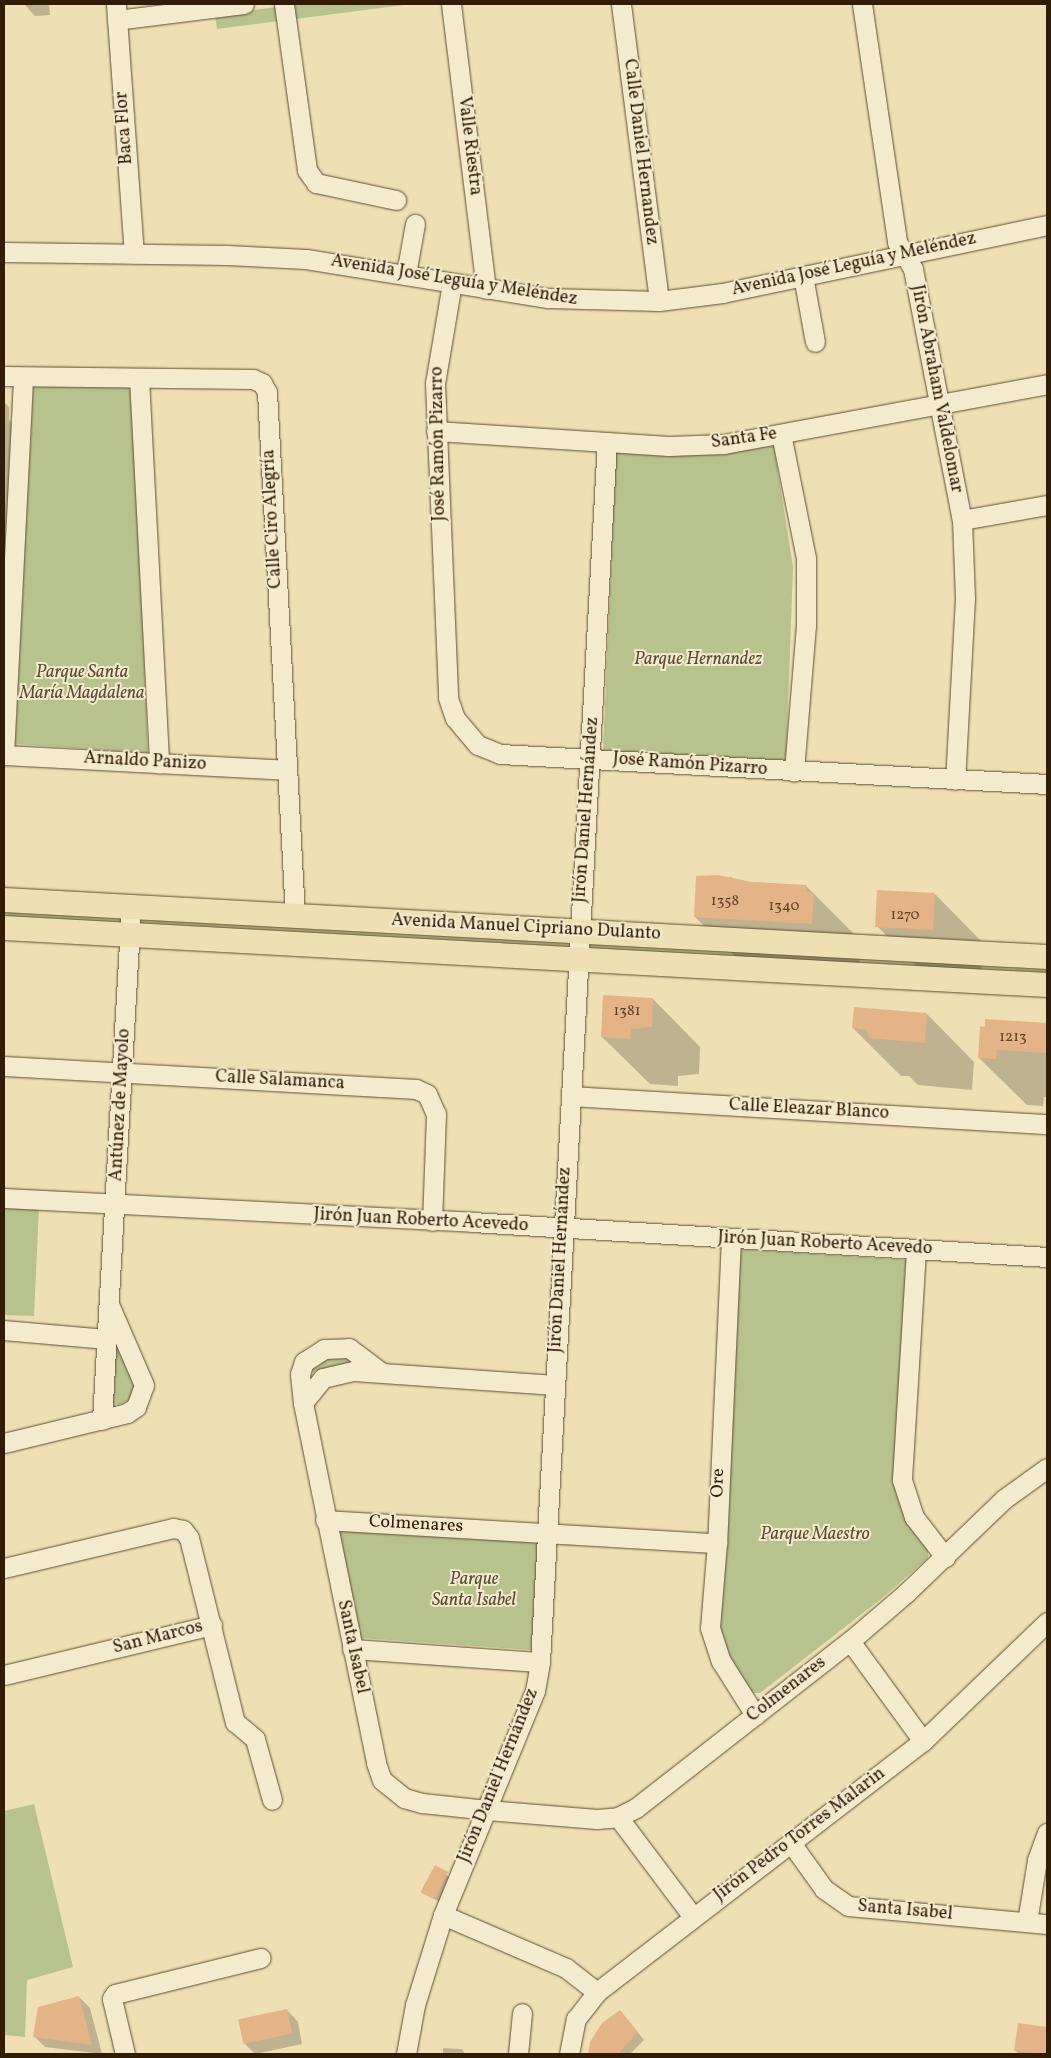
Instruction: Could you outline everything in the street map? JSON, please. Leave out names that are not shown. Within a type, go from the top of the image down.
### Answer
[{"type":"main road","name":"Avenida Manuel Cipriano Dulanto","points":[[4,900],[1047,957]]},
{"type":"main road","name":"Avenida Manuel Cipriano Dulanto","points":[[4,928],[1047,985]]},
{"type":"street","points":[[116,12],[244,4]]},
{"type":"street","points":[[284,4],[307,170],[316,183],[396,200]]},
{"type":"street","name":"Valle Riestra","points":[[451,4],[486,289]]},
{"type":"street","name":"Calle Daniel Hernandez","points":[[620,4],[659,301]]},
{"type":"street","name":"Jirón Abraham Valdelomar","points":[[862,4],[896,242],[912,269],[962,520],[965,598],[955,780]]},
{"type":"street","name":"Baca Flor","points":[[116,12],[134,253]]},
{"type":"street","points":[[406,274],[415,224]]},
{"type":"street","name":"Avenida José Leguía y Meléndez","points":[[4,252],[134,253],[306,259],[406,274],[486,289],[582,301],[659,301],[722,293],[1047,225]]},
{"type":"street","points":[[803,276],[815,342]]},
{"type":"street","name":"José Ramón Pizarro","points":[[452,283],[438,353],[436,431],[448,698],[455,718],[478,745],[500,754],[794,772],[1047,784]]},
{"type":"street","name":"Calle Ciro Alegría","points":[[4,376],[253,379],[262,383],[267,392],[295,915]]},
{"type":"street","points":[[4,755],[9,554],[23,377]]},
{"type":"street","points":[[138,378],[159,763]]},
{"type":"street","name":"Santa Fe","points":[[436,431],[607,442],[699,445],[781,434],[1047,384]]},
{"type":"street","points":[[781,434],[806,558],[806,625],[794,772]]},
{"type":"street","name":"Jirón Daniel Hernández","points":[[406,2054],[415,2005],[443,1914],[535,1691],[540,1662],[562,1228],[607,442]]},
{"type":"street","points":[[962,520],[1047,505]]},
{"type":"street","name":"Arnaldo Panizo","points":[[4,755],[286,770]]},
{"type":"street","name":"Antúnez de Mayolo","points":[[102,1420],[123,1073],[130,907]]},
{"type":"street","name":"Calle Salamanca","points":[[4,1066],[416,1089],[427,1094],[436,1114],[432,1221]]},
{"type":"street","name":"Calle Eleazar Blanco","points":[[571,1096],[1047,1124]]},
{"type":"street","name":"Jirón Juan Roberto Acevedo","points":[[4,1198],[115,1206],[562,1228],[1047,1257]]},
{"type":"street","name":"Ore","points":[[731,1238],[717,1543],[710,1628],[713,1644],[755,1715]]},
{"type":"street","points":[[916,1250],[902,1480],[914,1517],[945,1557]]},
{"type":"street","name":"Antúnez de Mayolo","points":[[4,1443],[127,1414],[136,1407],[144,1385],[109,1302]]},
{"type":"street","points":[[4,1330],[106,1339]]},
{"type":"street","name":"Santa Isabel","points":[[381,1372],[349,1348],[324,1349],[304,1362],[300,1374],[303,1403],[325,1520],[382,1780],[404,1798],[422,1803],[487,1810]]},
{"type":"street","points":[[303,1403],[323,1378],[353,1371],[555,1385]]},
{"type":"street","name":"Colmenares","points":[[618,1817],[636,1808],[850,1641],[945,1557],[1004,1499],[1047,1468]]},
{"type":"street","name":"Colmenares","points":[[325,1520],[717,1543]]},
{"type":"street","name":"San Marcos","points":[[4,1568],[173,1528],[183,1530],[189,1538],[212,1625],[4,1676]]},
{"type":"street","name":"Jirón Pedro Torres Malarin","points":[[569,2054],[576,2019],[597,1992],[923,1741],[1047,1622]]},
{"type":"street","points":[[212,1625],[235,1722],[256,1740],[272,1800]]},
{"type":"street","points":[[850,1641],[923,1741]]},
{"type":"street","points":[[352,1649],[540,1662]]},
{"type":"street","points":[[487,1810],[618,1817],[693,1917]]},
{"type":"street","points":[[1027,1922],[1037,1860],[1047,1833]]},
{"type":"street","name":"Santa Isabel","points":[[791,1843],[824,1890],[848,1906],[1047,1924]]},
{"type":"street","points":[[443,1914],[566,1968],[597,1992]]},
{"type":"street","points":[[124,2054],[112,1998],[114,1994],[261,1958]]},
{"type":"street","points":[[518,2054],[522,2013]]},
{"type":"green space","points":[[299,4],[412,4],[217,29],[215,15]]},
{"type":"green space","name":"Parque Santa María Magdalena","points":[[33,387],[133,387],[148,753],[15,744]]},
{"type":"green space","name":"Parque Hernandez","points":[[774,446],[793,567],[786,762],[603,752],[616,452],[668,455]]},
{"type":"green space","points":[[4,906],[122,918],[121,925],[4,920]]},
{"type":"green space","points":[[139,919],[569,936],[572,949],[140,928]]},
{"type":"green space","points":[[587,942],[1047,965],[1047,979],[588,949]]},
{"type":"green space","points":[[4,1207],[39,1208],[34,1316],[4,1315]]},
{"type":"green space","name":"Parque Maestro","points":[[741,1249],[907,1260],[895,1469],[928,1548],[928,1558],[881,1599],[760,1693],[751,1693],[728,1659],[717,1625]]},
{"type":"green space","points":[[111,1329],[138,1377],[134,1396],[122,1404],[106,1405]]},
{"type":"green space","points":[[318,1356],[349,1357],[351,1362],[305,1374]]},
{"type":"green space","name":"Parque Santa Isabel","points":[[336,1529],[538,1540],[532,1650],[360,1638]]},
{"type":"green space","points":[[34,1804],[73,1967],[27,1980],[25,2037],[4,2035],[4,1811]]},
{"type":"building","points":[[718,875],[752,882],[807,885],[806,892],[814,893],[812,924],[694,917],[696,876]]},
{"type":"building","points":[[877,890],[935,893],[933,930],[875,927]]},
{"type":"building","points":[[603,995],[653,998],[652,1027],[631,1029],[630,1039],[601,1037]]},
{"type":"building","points":[[854,1007],[927,1013],[925,1043],[869,1038],[867,1030],[852,1028]]},
{"type":"building","points":[[985,1019],[1047,1023],[1047,1053],[997,1050],[996,1059],[978,1058],[980,1026],[985,1027]]},
{"type":"building","points":[[435,1865],[448,1872],[434,1899],[420,1892]]},
{"type":"building","points":[[79,1996],[92,2045],[33,2037],[38,2007]]},
{"type":"building","points":[[287,2009],[292,2033],[243,2044],[238,2019]]},
{"type":"building","points":[[620,2010],[638,2032],[618,2054],[588,2054],[590,2042],[602,2023]]},
{"type":"building","points":[[1018,2023],[1047,2027],[1047,2054],[1014,2051]]}]
